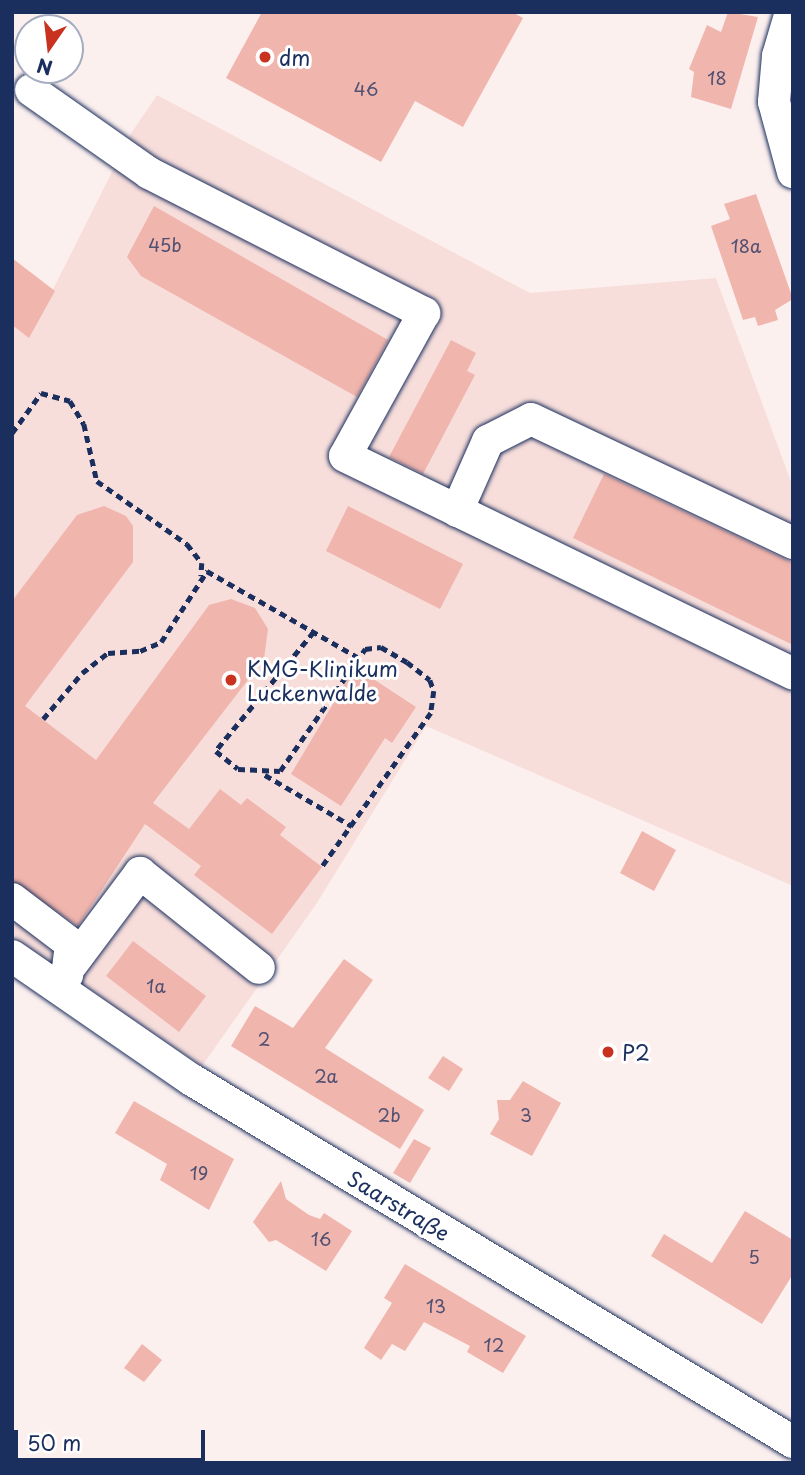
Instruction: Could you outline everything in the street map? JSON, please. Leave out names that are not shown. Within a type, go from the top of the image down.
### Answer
[{"type":"street","points":[[791,12],[778,56],[774,102],[793,172]]},
{"type":"street","points":[[31,90],[149,173],[424,313],[345,456],[793,674]]},
{"type":"street","points":[[457,511],[488,441],[531,419],[793,543]]},
{"type":"street","points":[[67,975],[140,873],[258,968]]},
{"type":"street","points":[[12,900],[71,944],[67,975]]},
{"type":"street","name":"Saarstraße","points":[[12,956],[67,975],[192,1080],[793,1442]]},
{"type":"path","points":[[12,433],[41,393],[70,401],[84,424],[97,481],[187,544],[202,563],[201,577]]},
{"type":"path","points":[[43,719],[82,673],[108,653],[140,651],[161,642],[207,571],[223,577],[357,657]]},
{"type":"path","points":[[314,632],[216,751],[238,769],[264,774],[352,826]]},
{"type":"path","points":[[264,774],[280,771],[365,649],[381,647],[430,680],[433,691],[431,713],[322,867]]},
{"type":"shaded area","points":[[157,95],[530,293],[716,278],[793,487],[793,886],[426,726],[317,903],[202,1066],[12,937],[12,325],[29,337],[132,132]]},
{"type":"building","points":[[262,12],[512,12],[523,18],[463,127],[415,101],[381,162],[226,78]]},
{"type":"building","points":[[728,12],[758,17],[731,109],[691,97],[694,72],[689,69],[707,25],[721,32]]},
{"type":"building","points":[[756,194],[793,299],[775,310],[778,320],[758,326],[755,317],[743,320],[711,226],[730,219],[724,204]]},
{"type":"building","points":[[154,206],[388,340],[357,397],[141,276],[127,257]]},
{"type":"building","points":[[12,258],[55,291],[29,338],[12,325]]},
{"type":"building","points":[[451,340],[476,353],[467,371],[475,375],[423,474],[389,457]]},
{"type":"building","points":[[604,474],[793,563],[793,645],[573,538]]},
{"type":"building","points":[[104,506],[126,516],[133,526],[133,562],[25,706],[96,760],[209,605],[231,599],[255,608],[268,629],[264,659],[153,803],[189,829],[220,789],[241,805],[247,798],[286,827],[280,835],[322,867],[272,934],[194,875],[201,866],[145,824],[78,926],[12,881],[12,601],[77,515]]},
{"type":"building","points":[[348,506],[463,564],[440,609],[326,551]]},
{"type":"building","points":[[355,667],[416,707],[392,743],[385,738],[341,806],[291,774]]},
{"type":"building","points":[[642,831],[676,850],[654,891],[620,873]]},
{"type":"building","points":[[133,941],[206,996],[179,1032],[106,976]]},
{"type":"building","points":[[344,959],[373,980],[325,1048],[424,1110],[400,1149],[231,1046],[255,1006],[293,1028]]},
{"type":"building","points":[[443,1056],[463,1069],[449,1091],[428,1078]]},
{"type":"building","points":[[523,1081],[561,1103],[532,1156],[490,1134],[499,1119],[497,1100],[510,1100]]},
{"type":"building","points":[[134,1101],[234,1159],[209,1210],[160,1180],[167,1164],[115,1133]]},
{"type":"building","points":[[414,1139],[431,1148],[410,1183],[393,1173]]},
{"type":"building","points":[[281,1181],[286,1199],[309,1215],[320,1219],[324,1213],[352,1231],[326,1271],[276,1240],[269,1242],[253,1222]]},
{"type":"building","points":[[745,1211],[793,1240],[793,1274],[762,1324],[651,1256],[664,1234],[712,1263]]},
{"type":"building","points":[[405,1264],[526,1336],[503,1373],[467,1352],[470,1346],[424,1322],[405,1351],[392,1344],[381,1360],[364,1348],[392,1303],[384,1298]]},
{"type":"building","points":[[142,1344],[162,1360],[144,1382],[124,1368]]},
{"type":"place","name":"dm","points":[[265,57]]},
{"type":"place","name":"KMG-Klinikum Luckenwalde","points":[[231,680]]},
{"type":"place","name":"P2","points":[[608,1052]]}]
